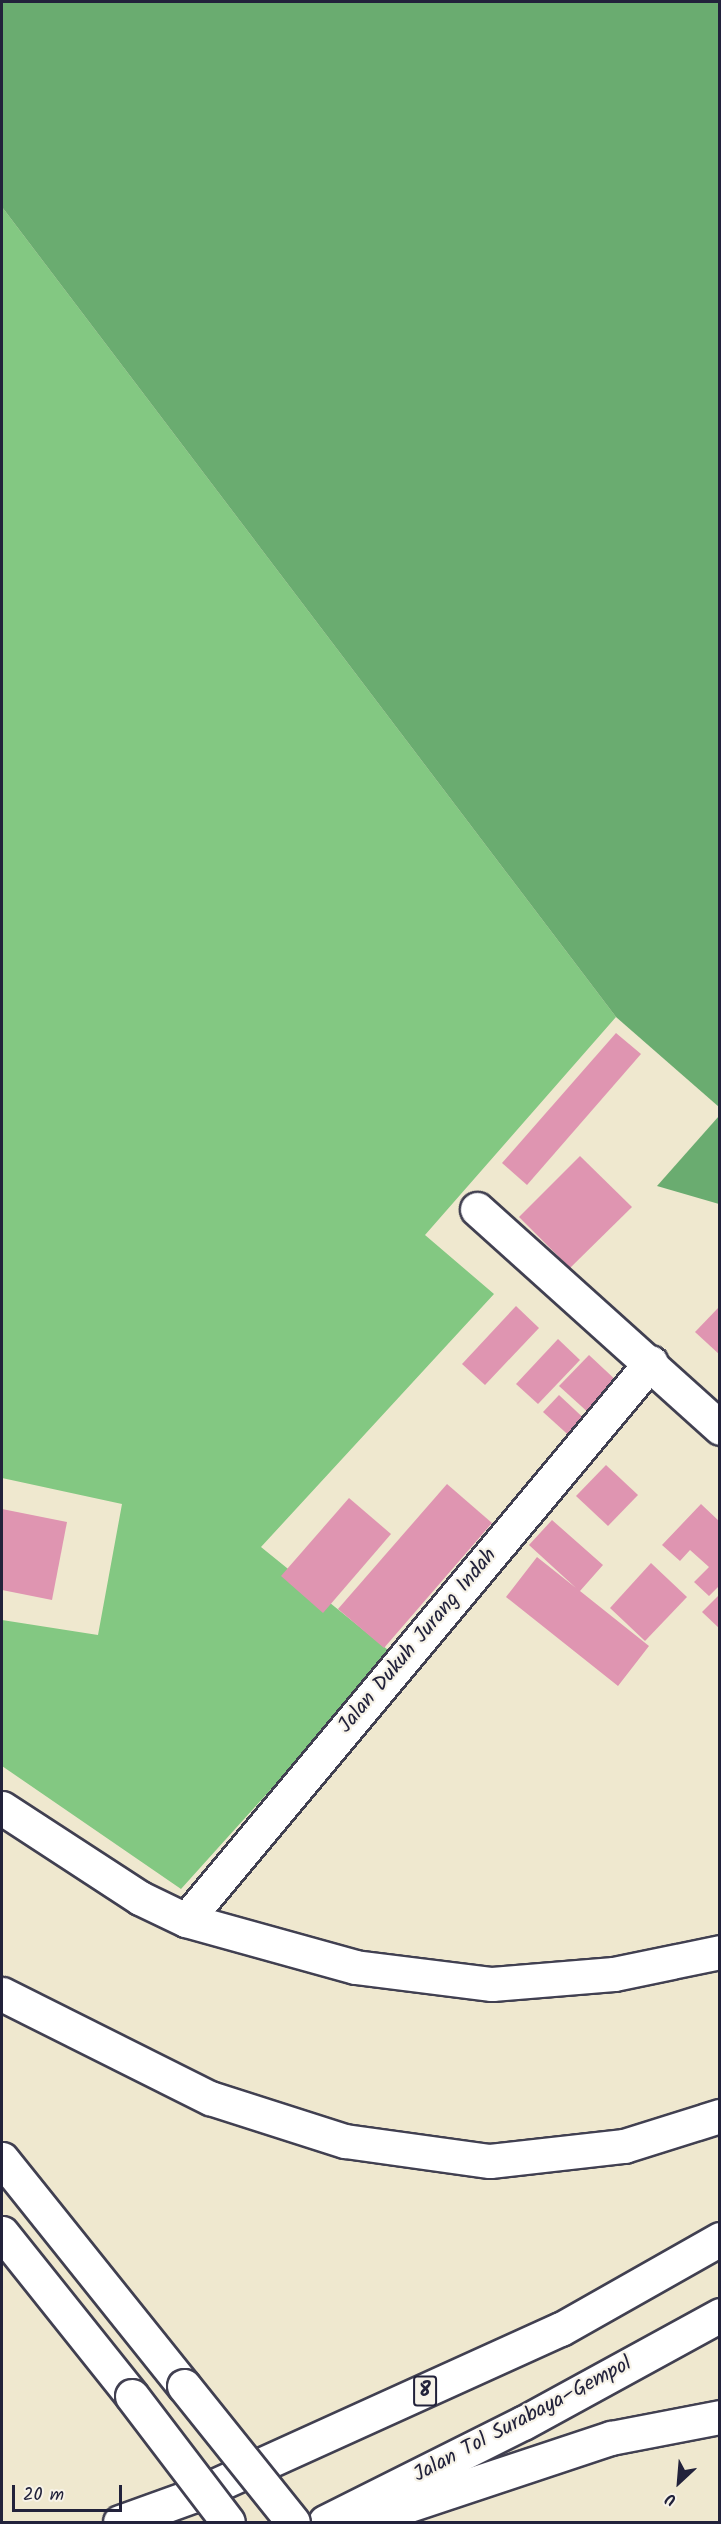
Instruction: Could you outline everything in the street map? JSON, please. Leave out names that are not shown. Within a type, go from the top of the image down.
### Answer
[{"type":"main road","points":[[477,1209],[651,1362],[720,1428]]},
{"type":"main road","name":"Jalan Dukuh Jurang Indah","points":[[186,1920],[651,1362]]},
{"type":"main road","points":[[2,1808],[140,1898],[186,1920],[355,1967],[492,1984],[614,1974],[720,1952]]},
{"type":"main road","points":[[2,1994],[210,2098],[345,2141],[490,2161],[624,2146],[720,2116]]},
{"type":"main road","points":[[2,2159],[293,2523]]},
{"type":"main road","points":[[2,2233],[132,2396],[228,2523]]},
{"type":"main road","name":"8","points":[[120,2523],[192,2496],[561,2329],[720,2239]]},
{"type":"main road","name":"Jalan Tol Surabaya–Gempol","points":[[325,2523],[522,2423],[720,2315]]},
{"type":"main road","points":[[355,2523],[611,2438],[720,2417]]},
{"type":"green space","points":[[2,2],[719,2],[719,1107],[616,1017],[2,207]]},
{"type":"green space","points":[[2,207],[616,1017],[425,1235],[494,1294],[261,1547],[393,1654],[181,1889],[2,1766],[2,1620],[98,1635],[122,1504],[2,1478]]},
{"type":"green space","points":[[719,1116],[719,1204],[657,1186]]},
{"type":"building","points":[[616,1033],[641,1054],[527,1185],[502,1163]]},
{"type":"building","points":[[580,1156],[632,1207],[570,1268],[519,1217]]},
{"type":"building","points":[[516,1306],[539,1328],[485,1385],[462,1364]]},
{"type":"building","points":[[720,1306],[720,1355],[695,1332]]},
{"type":"building","points":[[558,1339],[580,1360],[538,1404],[516,1384]]},
{"type":"building","points":[[589,1355],[620,1384],[591,1415],[559,1386]]},
{"type":"building","points":[[559,1395],[591,1425],[575,1441],[543,1412]]},
{"type":"building","points":[[606,1465],[638,1495],[608,1526],[576,1496]]},
{"type":"building","points":[[447,1484],[492,1523],[384,1648],[338,1609]]},
{"type":"building","points":[[349,1498],[391,1534],[323,1613],[281,1576]]},
{"type":"building","points":[[701,1504],[720,1522],[720,1585],[709,1596],[694,1582],[709,1567],[690,1550],[680,1561],[662,1545]]},
{"type":"building","points":[[2,1509],[67,1522],[52,1600],[2,1590]]},
{"type":"building","points":[[552,1520],[603,1565],[580,1591],[649,1646],[618,1686],[506,1597],[537,1557],[576,1588],[529,1545]]},
{"type":"building","points":[[651,1563],[687,1597],[645,1641],[610,1608]]},
{"type":"building","points":[[720,1594],[720,1629],[702,1612]]}]
